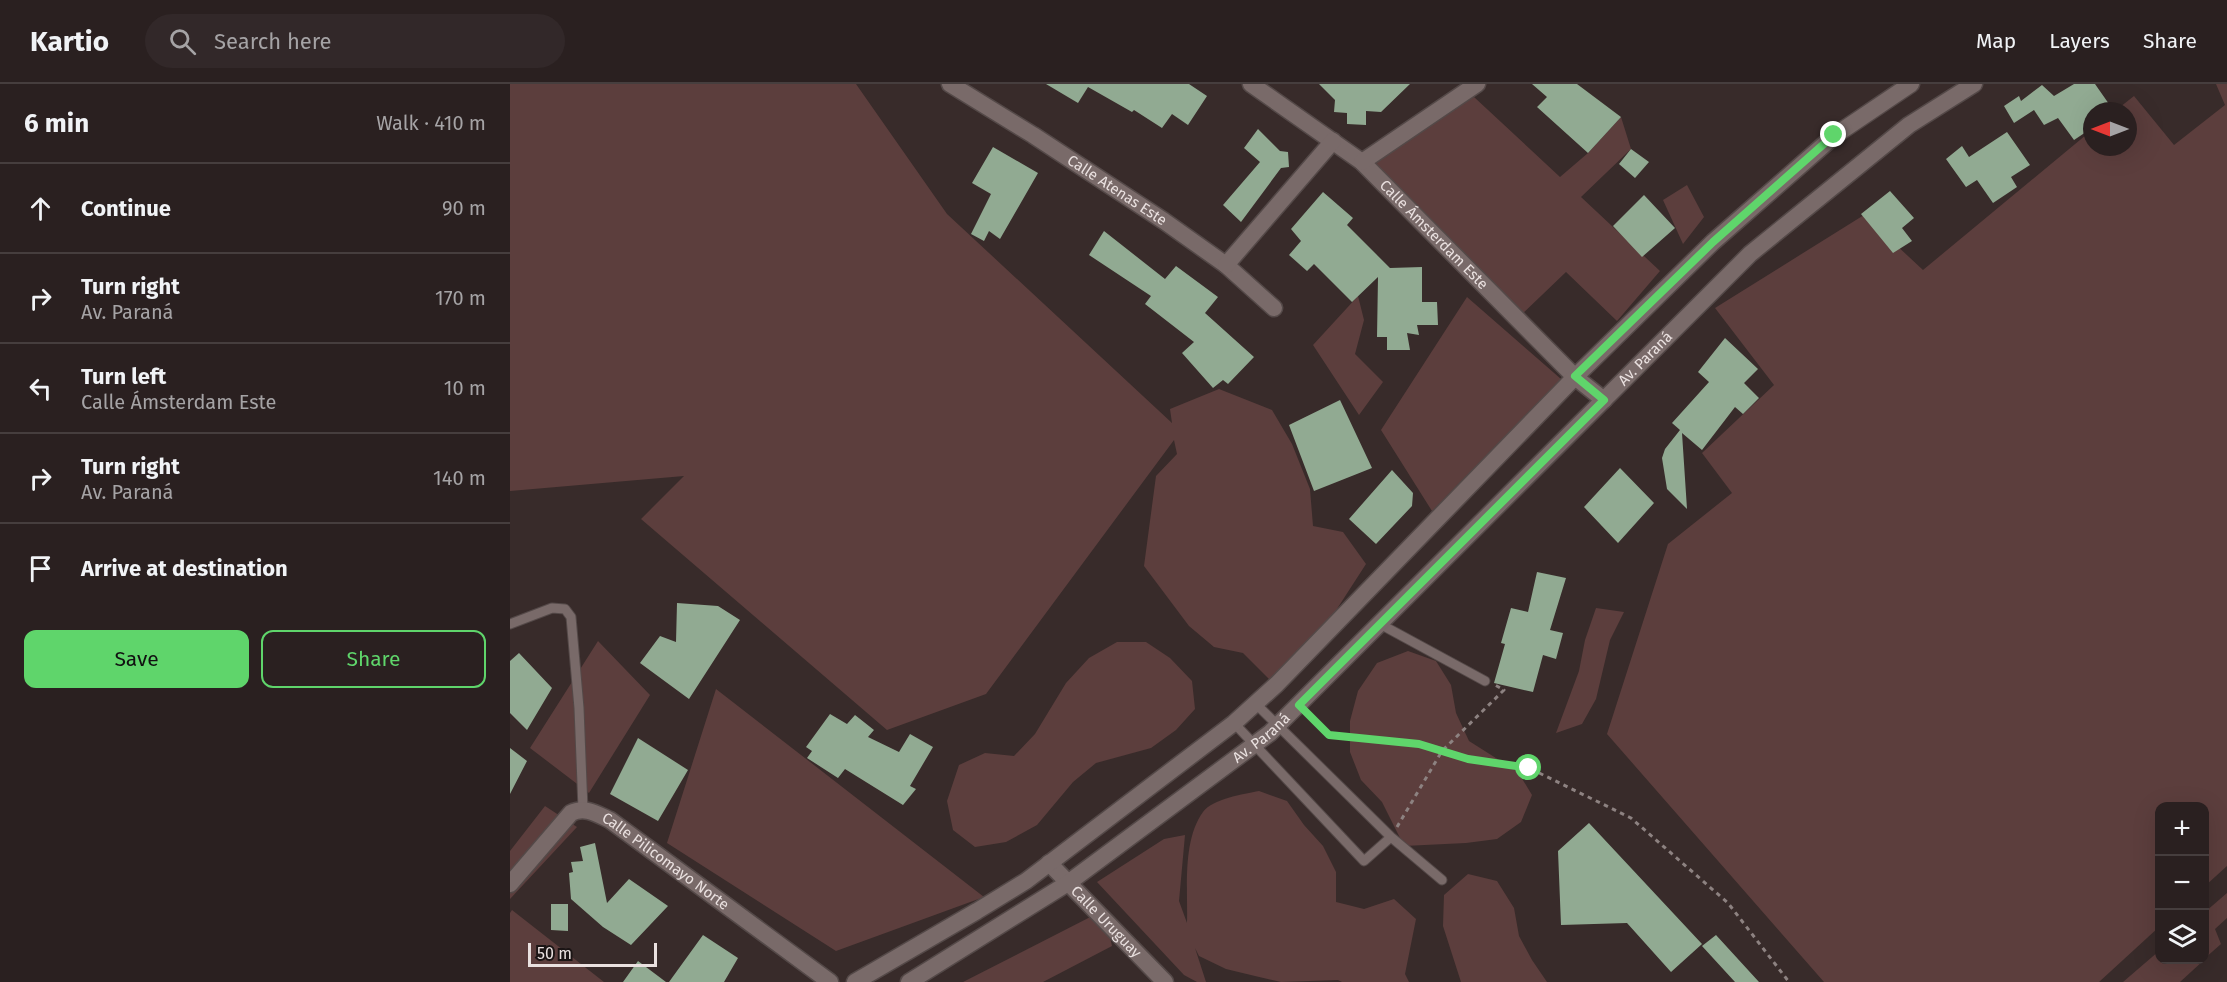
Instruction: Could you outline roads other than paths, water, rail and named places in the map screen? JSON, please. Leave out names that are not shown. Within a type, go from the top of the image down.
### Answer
[{"type":"street","name":"Calle Atenas Este","points":[[950,84],[1033,135],[1226,265],[1274,308]]},
{"type":"street","name":"Calle Ámsterdam Este","points":[[1251,84],[1362,162],[1575,376],[1604,400]]},
{"type":"street","points":[[1362,162],[1477,84]]},
{"type":"street","name":"Av. Paraná","points":[[855,982],[1026,881],[1234,723],[1256,704],[1575,376],[1713,242],[1834,135],[1911,84]]},
{"type":"street","name":"Av. Paraná","points":[[909,982],[1068,883],[1278,726],[1749,254],[1909,125],[1974,84]]},
{"type":"street","points":[[1226,265],[1333,141]]},
{"type":"street","name":"Calle Pilicomayo Norte","points":[[510,884],[571,813],[583,809],[610,820],[830,982]]},
{"type":"street","name":"Calle Uruguay","points":[[1049,863],[1165,982]]},
{"type":"lane","points":[[510,624],[557,607],[565,609],[571,617],[579,708],[583,809]]},
{"type":"lane","points":[[1380,624],[1485,681]]},
{"type":"lane","points":[[1256,704],[1391,837],[1442,880]]},
{"type":"lane","points":[[1234,723],[1364,861],[1391,837]]}]
